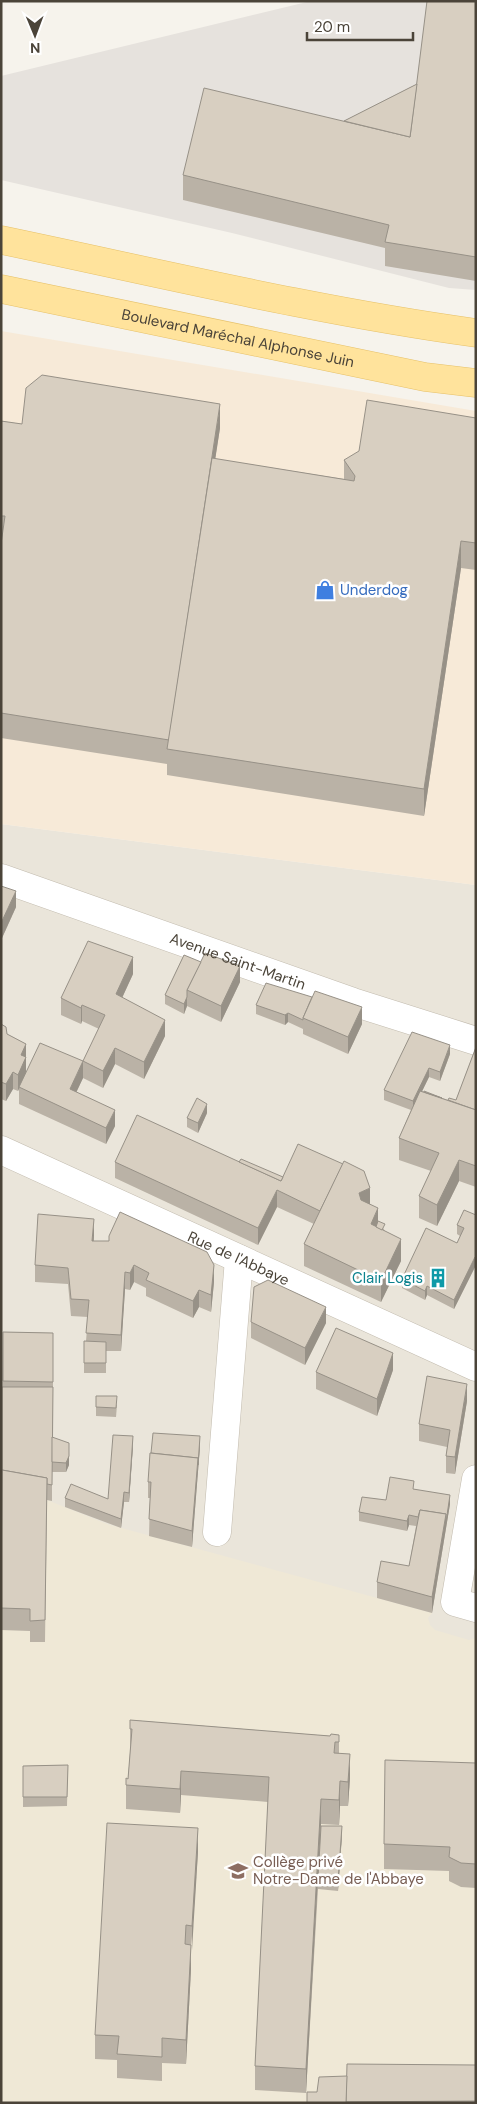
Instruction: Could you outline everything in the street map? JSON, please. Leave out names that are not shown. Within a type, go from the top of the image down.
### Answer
[{"type":"main road","points":[[1,240],[313,305],[428,326],[476,332]]},
{"type":"main road","name":"Boulevard Maréchal Alphonse Juin","points":[[1,289],[425,377],[476,383]]},
{"type":"street","name":"Avenue Saint-Martin","points":[[1,878],[353,1002],[476,1041]]},
{"type":"street","name":"Rue de l'Abbaye","points":[[1,1150],[476,1367]]},
{"type":"street","points":[[217,1532],[239,1259]]},
{"type":"street","points":[[476,1479],[455,1602],[476,1608]]},
{"type":"shaded area","points":[[311,1],[476,1],[476,290],[449,288],[232,233],[1,180],[1,76]]},
{"type":"shaded area","points":[[1,331],[476,411],[476,885],[1,824]]},
{"type":"shaded area","points":[[1,824],[476,885],[476,2103],[1,2103]]},
{"type":"shaded area","name":"Collège privé Notre-Dame de l'Abbaye","points":[[47,1500],[107,1524],[432,1613],[428,1618],[430,1625],[435,1630],[469,1640],[476,1638],[476,2103],[1,2103],[1,1515]]},
{"type":"building","points":[[427,1],[476,1],[476,257],[385,242],[389,225],[183,175],[204,88],[410,137]]},
{"type":"building","points":[[417,84],[410,137],[344,121]]},
{"type":"building","points":[[42,375],[220,404],[169,740],[1,713],[1,544],[5,516],[1,516],[1,421],[22,424],[26,388]]},
{"type":"building","points":[[367,400],[476,418],[476,543],[461,541],[424,789],[167,749],[212,458],[354,481],[355,476],[344,460],[359,451]]},
{"type":"building","points":[[1,886],[16,891],[2,921],[1,921]]},
{"type":"building","points":[[88,941],[133,957],[116,994],[165,1020],[144,1062],[115,1048],[103,1071],[83,1061],[105,1015],[82,1005],[81,1008],[61,998]]},
{"type":"building","points":[[205,953],[240,966],[221,1006],[187,990]]},
{"type":"building","points":[[184,955],[201,962],[187,990],[184,1004],[165,995]]},
{"type":"building","points":[[266,983],[312,997],[303,1020],[288,1013],[285,1015],[256,1005]]},
{"type":"building","points":[[315,991],[362,1007],[348,1037],[303,1018]]},
{"type":"building","points":[[1,1024],[6,1027],[7,1034],[26,1044],[21,1055],[26,1057],[18,1075],[13,1072],[6,1084],[1,1082]]},
{"type":"building","points":[[412,1032],[450,1045],[440,1072],[429,1068],[413,1101],[384,1090]]},
{"type":"building","points":[[40,1043],[83,1061],[70,1089],[115,1110],[106,1128],[19,1087]]},
{"type":"building","points":[[476,1047],[476,1110],[448,1100],[449,1098],[456,1100]]},
{"type":"building","points":[[420,1091],[476,1110],[476,1166],[459,1160],[437,1205],[419,1196],[439,1153],[399,1138]]},
{"type":"building","points":[[197,1098],[207,1104],[198,1123],[187,1118]]},
{"type":"building","points":[[137,1115],[281,1181],[298,1144],[343,1164],[320,1211],[277,1190],[258,1228],[115,1162]]},
{"type":"building","points":[[241,1159],[283,1177],[281,1181],[239,1162]]},
{"type":"building","points":[[344,1161],[364,1171],[370,1188],[359,1193],[361,1200],[378,1208],[371,1224],[401,1239],[381,1281],[304,1244]]},
{"type":"building","name":"Clair Logis","points":[[464,1210],[476,1215],[476,1258],[454,1300],[427,1286],[425,1291],[402,1279],[426,1228],[457,1243],[464,1228],[457,1225]]},
{"type":"building","points":[[120,1212],[207,1252],[214,1265],[211,1295],[199,1290],[193,1301],[146,1280],[149,1273],[134,1265],[130,1273],[125,1272],[121,1335],[86,1333],[89,1300],[71,1299],[68,1268],[35,1265],[38,1214],[94,1219],[92,1241],[109,1241],[109,1236]]},
{"type":"building","points":[[378,1221],[385,1224],[382,1230],[376,1227]]},
{"type":"building","points":[[268,1280],[326,1307],[305,1348],[251,1322],[254,1287]]},
{"type":"building","points":[[336,1328],[393,1353],[377,1399],[316,1372]]},
{"type":"building","points":[[3,1332],[53,1333],[53,1382],[3,1381]]},
{"type":"building","points":[[84,1341],[106,1342],[106,1363],[84,1363]]},
{"type":"building","points":[[427,1376],[467,1384],[455,1457],[446,1456],[450,1430],[419,1424]]},
{"type":"building","points":[[2,1387],[53,1387],[52,1485],[47,1484],[47,1478],[2,1470]]},
{"type":"building","points":[[96,1396],[117,1396],[116,1408],[96,1407]]},
{"type":"building","points":[[153,1433],[200,1436],[198,1465],[198,1458],[151,1453]]},
{"type":"building","points":[[113,1435],[133,1436],[129,1493],[124,1492],[121,1519],[65,1498],[71,1484],[108,1499]]},
{"type":"building","points":[[52,1437],[69,1443],[69,1456],[66,1463],[52,1462]]},
{"type":"building","points":[[150,1453],[198,1458],[192,1531],[149,1519],[151,1482],[148,1482]]},
{"type":"building","points":[[2,1470],[47,1478],[45,1620],[30,1621],[30,1609],[1,1608]]},
{"type":"building","points":[[390,1477],[414,1481],[413,1489],[450,1495],[446,1522],[446,1514],[420,1510],[418,1517],[409,1515],[407,1521],[359,1512],[362,1497],[386,1500]]},
{"type":"building","points":[[420,1510],[446,1514],[432,1597],[377,1582],[381,1561],[409,1566]]},
{"type":"building","points":[[130,1720],[330,1736],[331,1734],[339,1735],[339,1742],[335,1742],[334,1753],[350,1754],[348,1782],[340,1781],[339,1800],[321,1799],[306,2069],[255,2066],[269,1777],[181,1771],[180,1789],[126,1785],[132,1729],[130,1729]]},
{"type":"building","points":[[385,1760],[476,1763],[476,1864],[461,1863],[449,1857],[450,1847],[384,1844]]},
{"type":"building","points":[[68,1765],[67,1797],[23,1797],[23,1766]]},
{"type":"building","points":[[107,1823],[198,1828],[192,1926],[186,1925],[185,1944],[191,1945],[186,2040],[162,2038],[162,2057],[117,2054],[119,2036],[95,2035]]},
{"type":"building","points":[[321,1826],[342,1826],[338,1881],[318,1879]]},
{"type":"building","points":[[347,2064],[476,2065],[476,2101],[346,2102]]},
{"type":"building","points":[[347,2076],[346,2103],[307,2103],[307,2092],[317,2092],[319,2077]]},
{"type":"place","name":"Underdog","points":[[325,590]]},
{"type":"place","name":"Clair Logis","points":[[438,1278]]},
{"type":"place","name":"Collège privé Notre-Dame de l'Abbaye","points":[[238,1871]]}]
